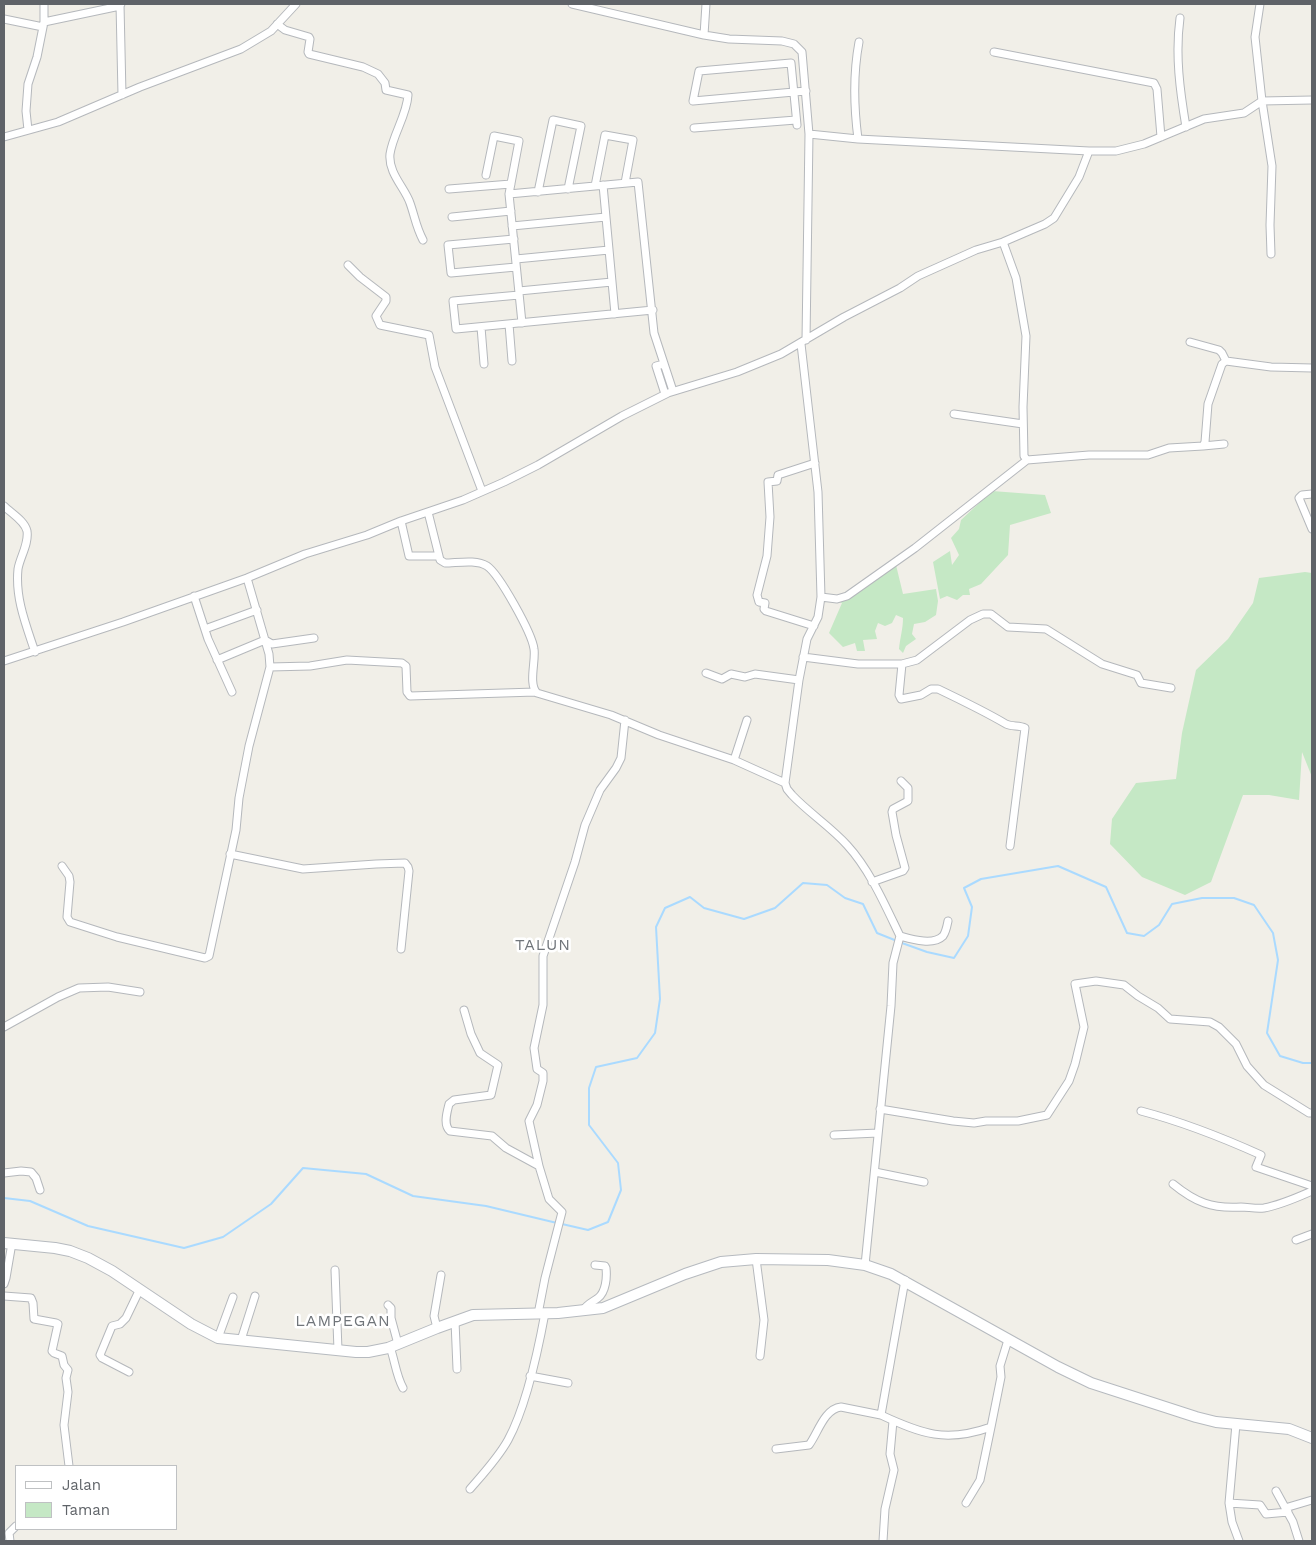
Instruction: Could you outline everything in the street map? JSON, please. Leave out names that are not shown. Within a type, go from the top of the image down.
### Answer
[{"type":"main road","points":[[8,1243],[55,1248],[79,1254],[112,1271],[139,1291],[191,1324],[218,1338],[368,1352],[394,1345],[455,1321],[479,1315],[542,1314],[583,1311],[610,1306],[701,1268],[721,1262],[828,1260],[865,1265],[905,1280],[1008,1340],[1072,1375],[1091,1383],[1196,1417],[1236,1424],[1289,1429],[1312,1437]]},
{"type":"street","points":[[28,130],[26,111],[28,84],[37,57],[43,24],[44,4]]},
{"type":"street","points":[[4,137],[66,119],[241,49],[271,31],[296,4]]},
{"type":"street","points":[[572,4],[704,35],[729,39],[782,41],[794,44],[802,52],[809,134],[804,342],[819,522],[821,597],[818,617],[807,640],[803,657],[785,782],[787,789],[792,795],[848,846],[872,882],[899,937],[893,962],[891,1006],[865,1265]]},
{"type":"street","points":[[704,35],[706,4]]},
{"type":"street","points":[[1260,4],[1255,37],[1272,166],[1271,254]]},
{"type":"street","points":[[4,19],[43,24],[121,5],[122,95]]},
{"type":"street","points":[[1180,18],[1177,44],[1180,90],[1186,127]]},
{"type":"street","points":[[277,24],[285,30],[308,37],[310,39],[309,54],[378,74],[386,83],[386,90],[408,95],[390,158],[396,182],[410,202],[416,228],[423,240]]},
{"type":"street","points":[[858,139],[855,96],[859,42]]},
{"type":"street","points":[[994,52],[1154,83],[1157,89],[1161,138]]},
{"type":"street","points":[[694,128],[797,122],[794,92],[791,63],[699,71],[693,101],[794,92],[806,91]]},
{"type":"street","points":[[809,134],[858,139],[1116,151],[1161,138],[1204,119],[1244,113],[1262,101],[1312,100]]},
{"type":"street","points":[[538,192],[552,120],[581,126],[568,188]]},
{"type":"street","points":[[615,314],[606,217],[599,186],[605,134],[633,140],[625,183]]},
{"type":"street","points":[[486,175],[494,136],[519,141],[509,194],[522,323]]},
{"type":"street","points":[[4,661],[123,622],[247,578],[305,554],[367,535],[482,491],[538,465],[622,416],[665,394],[752,366],[804,342],[844,317],[900,288],[918,276],[976,250],[1003,242],[1045,224],[1054,218],[1079,177],[1089,151]]},
{"type":"street","points":[[509,194],[639,182],[654,333],[673,391]]},
{"type":"street","points":[[449,189],[511,184]]},
{"type":"street","points":[[452,217],[511,211]]},
{"type":"street","points":[[512,226],[606,217]]},
{"type":"street","points":[[514,238],[448,245],[451,273],[609,250]]},
{"type":"street","points":[[1003,242],[1016,278],[1026,336],[1023,424],[1024,456],[1027,460]]},
{"type":"street","points":[[348,265],[360,278],[386,297],[377,321],[382,326],[429,335],[435,367],[482,491]]},
{"type":"street","points":[[612,282],[453,301],[456,330],[653,310]]},
{"type":"street","points":[[509,324],[512,361]]},
{"type":"street","points":[[481,327],[484,364]]},
{"type":"street","points":[[1190,342],[1219,350],[1226,361]]},
{"type":"street","points":[[1226,361],[1262,366],[1312,368]]},
{"type":"street","points":[[1203,446],[1205,442],[1208,404],[1222,364],[1226,361]]},
{"type":"street","points":[[664,364],[656,366],[665,394]]},
{"type":"street","points":[[954,414],[1023,424]]},
{"type":"street","points":[[821,597],[841,599],[847,596],[915,548],[1027,460],[1089,455],[1148,455],[1169,448],[1224,444]]},
{"type":"street","points":[[814,626],[766,611],[764,609],[765,603],[759,602],[757,595],[767,556],[770,517],[768,482],[777,481],[778,475],[815,463]]},
{"type":"street","points":[[1312,494],[1302,495],[1299,498],[1312,529]]},
{"type":"street","points":[[4,506],[24,525],[26,530],[27,540],[18,572],[19,598],[23,618],[35,652]]},
{"type":"street","points":[[428,512],[440,560],[445,563],[479,563],[486,566],[491,570],[523,621],[532,642],[534,656],[532,684],[535,692]]},
{"type":"street","points":[[401,521],[410,556],[439,556]]},
{"type":"street","points":[[62,866],[70,878],[67,917],[70,922],[117,937],[206,958],[210,954],[236,830],[239,798],[249,746],[270,668],[269,654],[247,578]]},
{"type":"street","points":[[194,596],[217,660],[232,692]]},
{"type":"street","points":[[205,629],[257,610]]},
{"type":"street","points":[[803,657],[858,664],[902,664],[917,660],[970,620],[983,614],[991,614],[1008,627],[1046,629],[1099,663],[1138,676],[1141,683],[1171,688]]},
{"type":"street","points":[[265,640],[272,644],[314,638]]},
{"type":"street","points":[[217,660],[265,640]]},
{"type":"street","points":[[270,668],[310,666],[347,660],[402,663],[406,666],[407,692],[410,696],[535,692],[626,720],[659,735],[734,760],[785,782]]},
{"type":"street","points":[[902,664],[899,695],[901,699],[921,695],[931,689],[938,688],[1007,724],[1025,728],[1010,846]]},
{"type":"street","points":[[706,673],[722,679],[731,674],[745,677],[755,674],[799,680]]},
{"type":"street","points":[[470,1490],[508,1439],[522,1406],[530,1376],[542,1314],[545,1278],[561,1220],[561,1211],[553,1204],[546,1192],[529,1121],[537,1105],[543,1081],[543,1073],[538,1070],[534,1048],[543,1005],[542,959],[575,862],[585,825],[600,790],[616,768],[620,758],[626,720]]},
{"type":"street","points":[[734,760],[747,720]]},
{"type":"street","points":[[872,882],[903,871],[905,868],[892,812],[893,809],[908,800],[908,788],[901,781]]},
{"type":"street","points":[[230,854],[303,870],[405,863],[409,871],[401,949]]},
{"type":"street","points":[[899,937],[920,940],[938,939],[944,934],[948,920]]},
{"type":"street","points":[[880,1108],[974,1123],[1018,1121],[1047,1115],[1069,1081],[1084,1027],[1075,984],[1096,982],[1124,985],[1158,1008],[1170,1019],[1210,1022],[1219,1027],[1236,1044],[1247,1066],[1264,1085],[1309,1113],[1312,1113]]},
{"type":"street","points":[[4,1027],[58,997],[79,988],[108,987],[140,992]]},
{"type":"street","points":[[464,1010],[471,1034],[480,1053],[498,1065],[491,1095],[451,1101],[448,1106],[446,1126],[450,1131],[492,1136],[506,1148],[539,1166]]},
{"type":"street","points":[[1141,1111],[1177,1120],[1218,1136],[1261,1155],[1256,1167],[1312,1186]]},
{"type":"street","points":[[834,1135],[878,1133]]},
{"type":"street","points":[[4,1172],[31,1172],[36,1178],[40,1190]]},
{"type":"street","points":[[875,1172],[924,1182]]},
{"type":"street","points":[[1173,1184],[1184,1193],[1206,1205],[1228,1209],[1275,1206],[1284,1204],[1312,1191]]},
{"type":"street","points":[[1296,1240],[1312,1234]]},
{"type":"street","points":[[4,1284],[8,1243]]},
{"type":"street","points":[[756,1260],[764,1320],[760,1356]]},
{"type":"street","points":[[583,1311],[585,1306],[604,1292],[606,1268],[605,1266],[595,1265]]},
{"type":"street","points":[[335,1270],[338,1350]]},
{"type":"street","points":[[437,1328],[434,1316],[441,1276]]},
{"type":"street","points":[[881,1415],[905,1280]]},
{"type":"street","points":[[129,1372],[100,1355],[112,1326],[120,1324],[125,1320],[139,1291]]},
{"type":"street","points":[[4,1296],[31,1298],[34,1319],[56,1322],[58,1324],[52,1351],[62,1356],[64,1365],[68,1370],[66,1377],[68,1392],[64,1425],[69,1465]]},
{"type":"street","points":[[241,1340],[254,1296]]},
{"type":"street","points":[[218,1338],[232,1297]]},
{"type":"street","points":[[388,1305],[391,1308],[396,1375],[403,1388]]},
{"type":"street","points":[[455,1321],[457,1369]]},
{"type":"street","points":[[966,1503],[980,1480],[1001,1377],[1000,1366],[1008,1340]]},
{"type":"street","points":[[530,1376],[568,1383]]},
{"type":"street","points":[[776,1449],[809,1445],[830,1412],[835,1408],[841,1407],[881,1415],[912,1430],[931,1435],[963,1435],[991,1427]]},
{"type":"street","points":[[883,1541],[885,1509],[894,1470],[890,1454],[893,1421]]},
{"type":"street","points":[[1236,1424],[1229,1503],[1237,1540]]},
{"type":"street","points":[[1276,1491],[1295,1526],[1299,1541]]},
{"type":"street","points":[[1229,1503],[1260,1505],[1267,1514],[1286,1510],[1312,1500]]},
{"type":"street","points":[[10,1541],[9,1533],[15,1527]]},
{"type":"green space","points":[[992,491],[1045,495],[1051,513],[1010,525],[1008,555],[981,584],[969,589],[970,595],[963,595],[957,600],[947,596],[940,599],[933,562],[950,551],[952,565],[959,555],[951,538],[959,529],[961,520]]},
{"type":"green space","points":[[896,565],[903,594],[936,589],[938,601],[936,615],[925,622],[914,624],[912,634],[916,639],[906,646],[903,653],[899,649],[903,618],[896,615],[892,623],[885,626],[878,623],[875,631],[877,639],[863,640],[865,651],[857,651],[855,643],[843,647],[829,633],[842,603],[835,601]]},
{"type":"green space","points":[[1305,572],[1312,573],[1312,777],[1302,752],[1299,800],[1269,795],[1243,795],[1211,882],[1185,895],[1142,877],[1110,844],[1112,819],[1136,783],[1176,779],[1182,733],[1196,670],[1228,639],[1253,603],[1259,578]]},
{"type":"waterway","points":[[902,943],[927,952],[954,958],[968,936],[972,907],[964,888],[981,879],[1058,866],[1106,887],[1127,933],[1144,936],[1159,925],[1172,904],[1202,898],[1234,898],[1254,905],[1273,933],[1278,960],[1267,1033],[1280,1056],[1303,1063],[1312,1063]]},
{"type":"waterway","points":[[562,1224],[588,1230],[608,1222],[621,1190],[618,1163],[589,1125],[589,1088],[596,1067],[637,1058],[655,1033],[660,999],[656,927],[665,908],[690,897],[704,908],[744,919],[775,908],[803,883],[827,885],[845,898],[863,904],[877,933],[897,941]]},
{"type":"waterway","points":[[4,1198],[30,1201],[88,1226],[184,1248],[223,1237],[271,1204],[303,1168],[366,1174],[413,1196],[486,1206],[557,1223]]},
{"type":"district","name":"TALUN","points":[[543,945]]},
{"type":"district","name":"LAMPEGAN","points":[[343,1321]]}]
